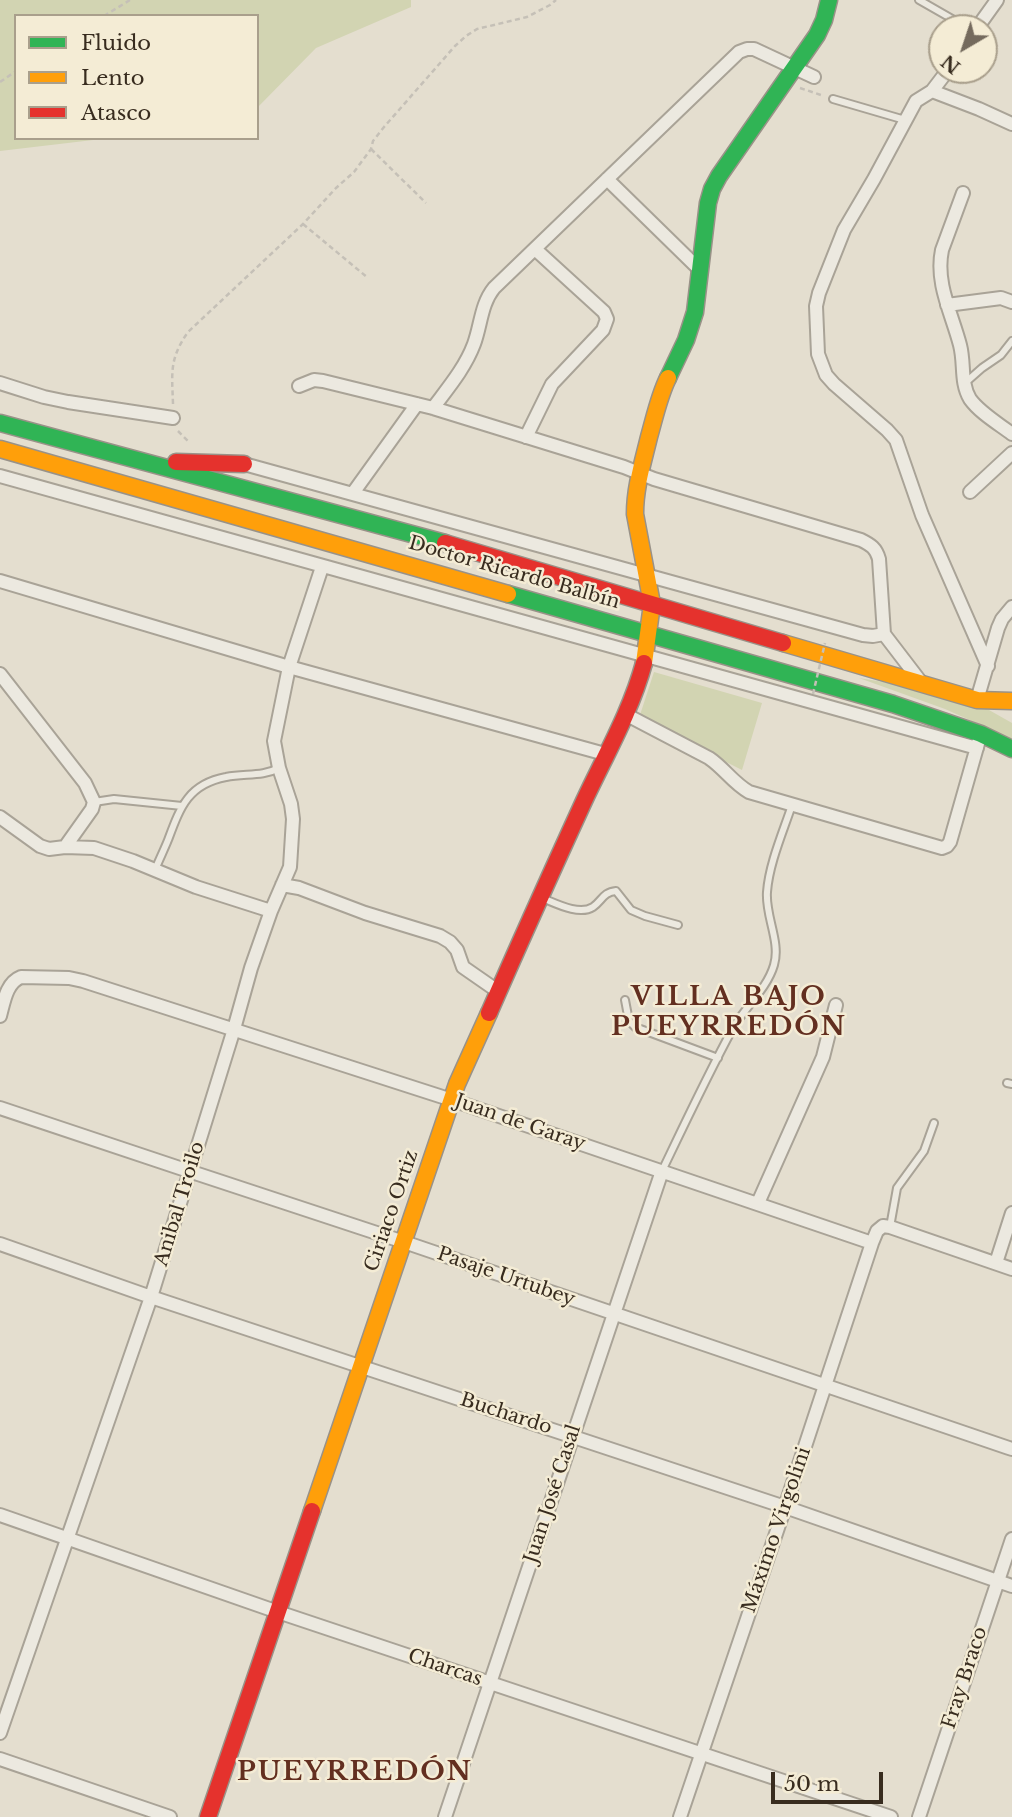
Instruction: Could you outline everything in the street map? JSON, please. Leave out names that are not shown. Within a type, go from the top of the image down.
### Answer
[{"type":"main road","name":"Ciriaco Ortiz","points":[[208,1817],[457,1084],[639,681],[646,654],[652,604],[634,505],[661,392],[695,312],[712,189],[817,35],[829,0]]},
{"type":"main road","name":"Doctor Ricardo Balbín","points":[[0,423],[421,536],[977,700],[1012,701]]},
{"type":"main road","name":"Doctor Ricardo Balbín","points":[[0,449],[893,704],[979,741],[1012,749]]},
{"type":"main road","points":[[142,461],[244,464]]},
{"type":"main road","points":[[977,700],[1012,715]]},
{"type":"street","points":[[433,408],[474,344],[488,295],[739,52],[747,48],[754,49],[814,77]]},
{"type":"street","points":[[937,84],[932,91],[916,101],[851,216],[823,279],[816,306],[818,354],[826,375],[834,384],[896,440],[922,515],[988,666]]},
{"type":"street","points":[[932,91],[1012,124]]},
{"type":"street","points":[[607,179],[699,269]]},
{"type":"street","points":[[963,193],[942,250],[942,285],[960,347],[964,384],[970,398],[1012,434]]},
{"type":"street","points":[[526,437],[552,384],[603,330],[607,319],[604,312],[535,249]]},
{"type":"street","points":[[947,305],[1001,298],[1012,302]]},
{"type":"street","points":[[299,386],[313,380],[323,381],[433,408],[654,479],[862,540],[872,545],[879,558],[884,634],[922,684]]},
{"type":"street","points":[[0,383],[68,402],[173,418]]},
{"type":"street","points":[[353,493],[417,404]]},
{"type":"street","points":[[970,492],[1012,453]]},
{"type":"street","points":[[244,464],[863,635],[884,634]]},
{"type":"street","points":[[0,476],[646,654],[979,741],[950,842],[942,848],[749,792],[709,758],[625,714]]},
{"type":"street","name":"Anibal Troilo","points":[[0,1732],[151,1297],[251,968],[290,867],[293,819],[274,741],[289,667],[322,566]]},
{"type":"street","points":[[0,582],[289,667],[605,754]]},
{"type":"street","points":[[977,700],[998,628],[1012,607]]},
{"type":"street","points":[[0,674],[85,783],[94,802],[92,809],[65,847]]},
{"type":"street","points":[[0,817],[40,846],[50,849],[94,848],[196,887],[271,911]]},
{"type":"street","points":[[282,886],[299,888],[356,910],[440,936],[457,950],[463,967],[499,992]]},
{"type":"street","name":"Juan de Garay","points":[[0,1016],[9,985],[21,977],[83,981],[452,1100],[872,1243]]},
{"type":"street","points":[[758,1203],[823,1057],[836,1005]]},
{"type":"street","name":"Pasaje Urtubey","points":[[0,1108],[1012,1449]]},
{"type":"street","name":"Juan José Casal","points":[[445,1817],[662,1171]]},
{"type":"street","points":[[996,1264],[1012,1213]]},
{"type":"street","points":[[872,1243],[877,1231],[883,1226],[890,1227],[1012,1269]]},
{"type":"street","name":"Máximo Virgolini","points":[[680,1817],[872,1243]]},
{"type":"street","name":"Buchardo","points":[[0,1244],[151,1297],[785,1507],[1012,1586]]},
{"type":"street","name":"Charcas","points":[[0,1515],[490,1684],[891,1817]]},
{"type":"street","name":"Fray Braco","points":[[919,1817],[1012,1539]]},
{"type":"street","points":[[0,1759],[170,1817]]},
{"type":"lane","points":[[919,0],[944,14]]},
{"type":"lane","points":[[834,99],[905,120]]},
{"type":"lane","points":[[964,384],[1001,355],[1012,341]]},
{"type":"lane","points":[[155,870],[177,814],[188,796],[200,787],[223,777],[267,774],[279,768]]},
{"type":"lane","points":[[94,802],[114,799],[182,806]]},
{"type":"lane","points":[[662,1171],[735,1026],[774,965],[776,952],[766,892],[792,805]]},
{"type":"lane","points":[[540,897],[573,909],[585,910],[594,907],[611,891],[616,891],[631,910],[678,925]]},
{"type":"lane","points":[[625,1000],[629,1021],[635,1027],[718,1058]]},
{"type":"lane","points":[[890,1227],[897,1188],[924,1151],[934,1123]]},
{"type":"path","points":[[107,14],[130,0]]},
{"type":"path","points":[[198,450],[179,433],[173,418],[172,365],[176,351],[188,332],[354,172],[384,127],[466,36],[486,26],[527,18],[556,0]]},
{"type":"path","points":[[370,149],[426,204]]},
{"type":"path","points":[[303,224],[368,278]]},
{"type":"path","points":[[813,694],[825,643]]},
{"type":"green space","points":[[0,0],[411,0],[411,7],[316,48],[259,106],[259,14],[14,14],[14,140],[93,140],[0,151]]},
{"type":"green space","points":[[654,672],[762,703],[742,770],[639,718]]},
{"type":"green space","points":[[859,678],[939,691],[989,710],[1012,723],[1012,739],[945,709]]},
{"type":"traffic: fast","points":[[668,378],[686,340],[695,312],[712,189],[817,35],[829,0]]},
{"type":"traffic: fast","points":[[0,423],[445,543]]},
{"type":"traffic: fast","points":[[508,594],[893,704],[981,734],[1012,749]]},
{"type":"traffic: slow","points":[[644,663],[652,604],[635,504],[649,437],[668,378]]},
{"type":"traffic: slow","points":[[0,449],[508,594]]},
{"type":"traffic: slow","points":[[783,643],[977,700],[1012,701]]},
{"type":"traffic: slow","points":[[312,1511],[457,1084],[489,1013]]},
{"type":"traffic: jam","points":[[176,462],[244,464]]},
{"type":"traffic: jam","points":[[445,543],[783,643]]},
{"type":"traffic: jam","points":[[489,1013],[625,716],[644,663]]},
{"type":"traffic: jam","points":[[208,1817],[312,1511]]},
{"type":"district","name":"VILLA BAJO PUEYRREDÓN","points":[[729,1013]]},
{"type":"district","name":"PUEYRREDÓN","points":[[355,1773]]}]
